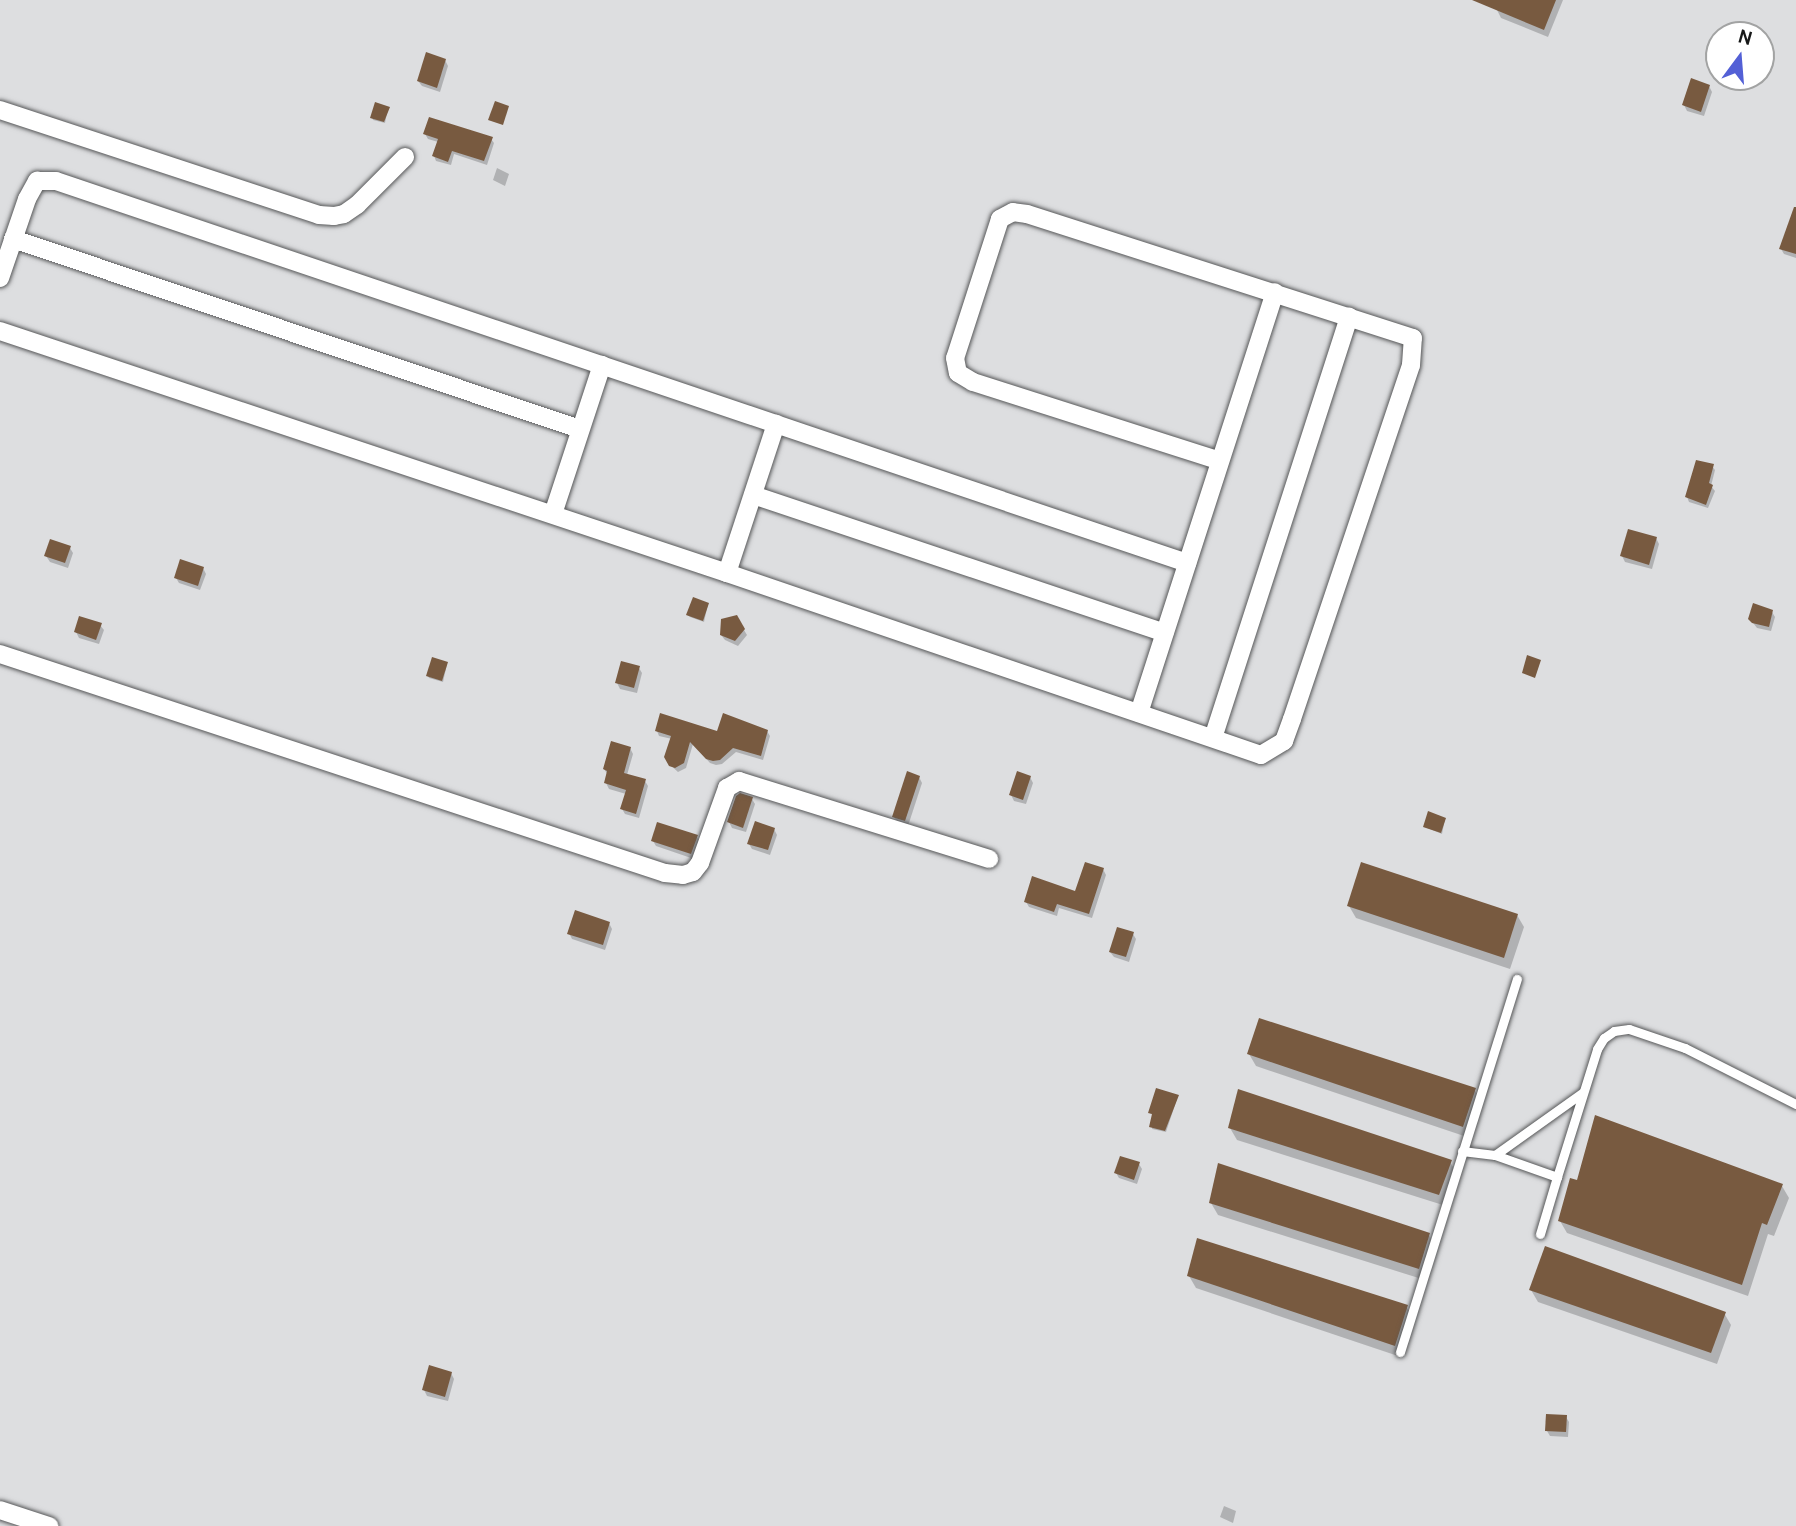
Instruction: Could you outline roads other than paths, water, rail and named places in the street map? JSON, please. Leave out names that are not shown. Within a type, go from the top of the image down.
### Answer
[{"type":"street","points":[[0,110],[319,215],[344,214],[357,205],[405,157]]},
{"type":"street","points":[[0,278],[27,199],[37,181],[56,180],[1187,563]]},
{"type":"street","points":[[0,331],[553,514],[1261,755],[1284,741],[1411,365],[1413,338],[1275,292],[1013,212],[1000,219],[955,358],[956,370],[962,377],[1220,461]]},
{"type":"street","points":[[13,239],[580,429]]},
{"type":"street","points":[[1139,713],[1275,292]]},
{"type":"street","points":[[1213,738],[1349,316]]},
{"type":"street","points":[[553,514],[602,365]]},
{"type":"street","points":[[727,573],[776,424]]},
{"type":"street","points":[[753,495],[1165,633]]},
{"type":"street","points":[[0,653],[666,873],[683,875],[693,872],[700,863],[727,789],[739,781],[989,859]]},
{"type":"street","points":[[0,1510],[49,1526]]},
{"type":"lane","points":[[1400,1352],[1517,979]]},
{"type":"lane","points":[[1540,1234],[1582,1093],[1604,1038],[1614,1031],[1629,1029],[1695,1053],[1796,1104]]},
{"type":"lane","points":[[1495,1155],[1582,1093]]},
{"type":"lane","points":[[1462,1151],[1495,1155],[1557,1177]]}]
